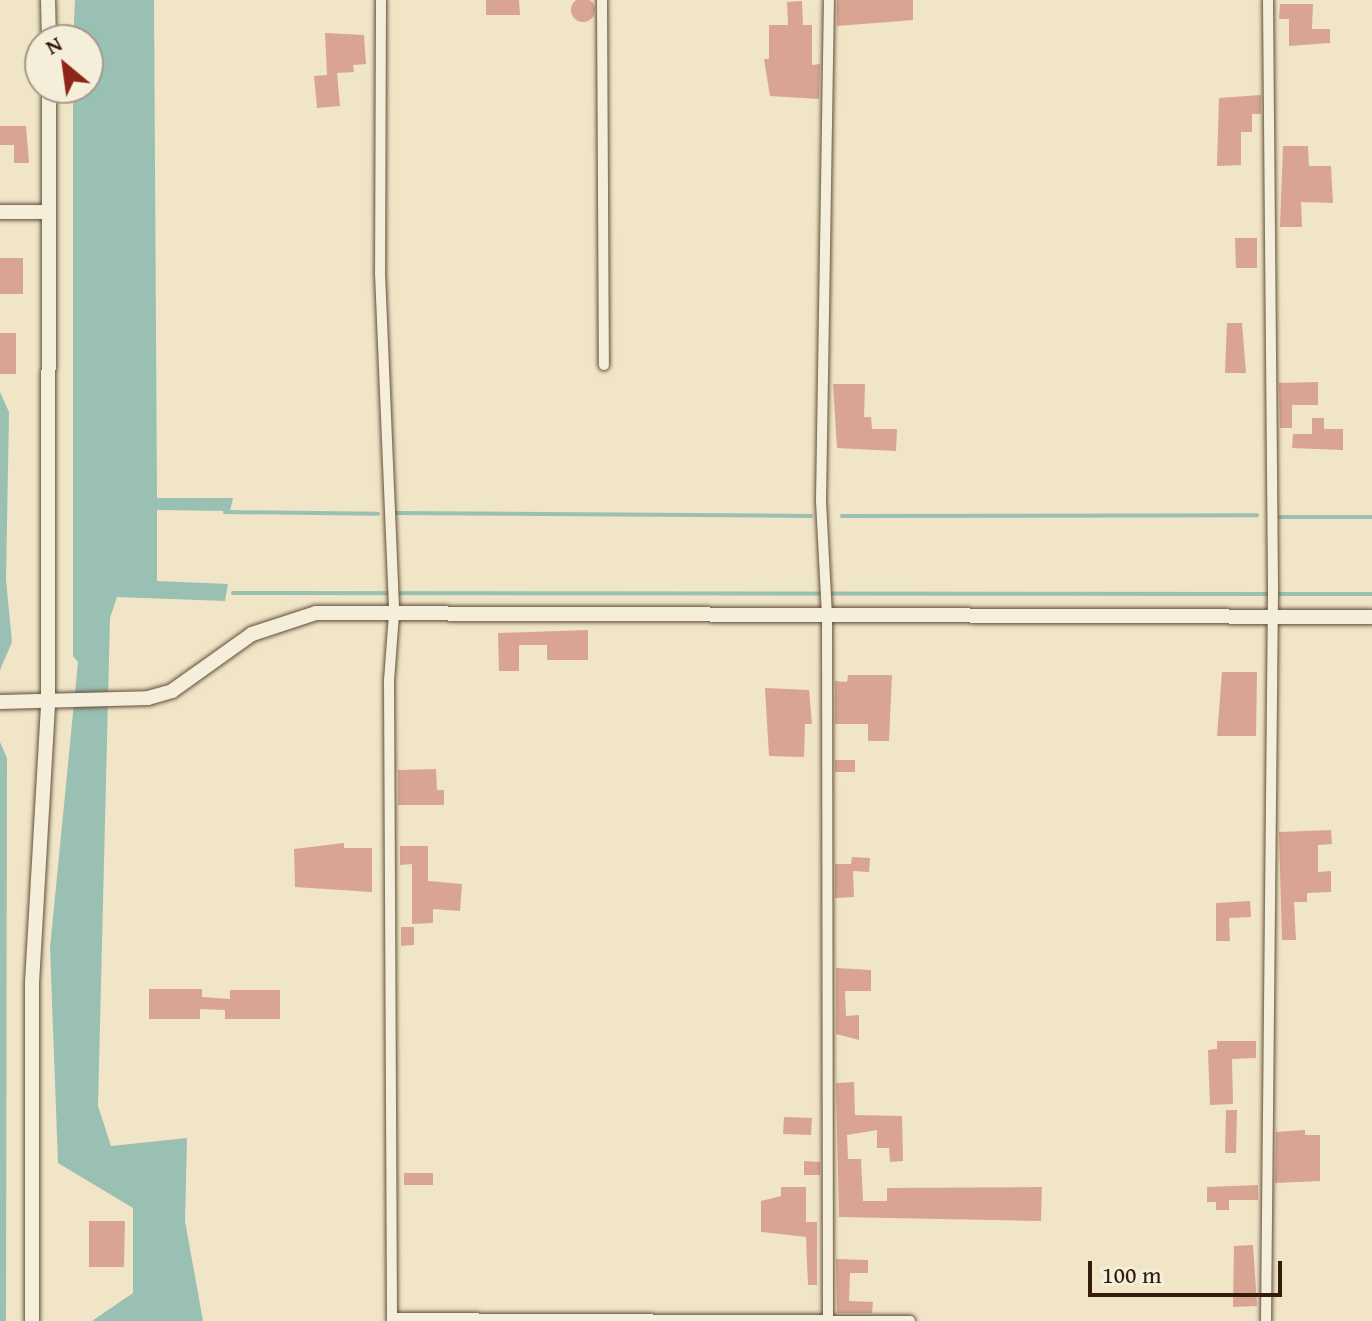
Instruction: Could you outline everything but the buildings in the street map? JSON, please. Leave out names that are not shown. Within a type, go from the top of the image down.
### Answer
[{"type":"street","points":[[48,0],[49,24]]},
{"type":"street","points":[[381,0],[380,273],[390,587],[394,614],[389,680],[392,1319],[910,1321]]},
{"type":"street","points":[[602,0],[604,365]]},
{"type":"street","points":[[828,1321],[827,616],[821,501],[829,0]]},
{"type":"street","points":[[1266,1321],[1273,615],[1268,0]]},
{"type":"street","points":[[32,1321],[32,983],[48,703],[49,104]]},
{"type":"street","points":[[0,212],[49,212]]},
{"type":"street","points":[[0,702],[115,702],[172,691],[252,634],[285,620],[316,613],[1372,617]]},
{"type":"water","points":[[75,0],[154,0],[157,498],[233,498],[230,511],[157,510],[157,581],[228,584],[225,601],[117,597],[110,618],[98,1106],[111,1146],[187,1138],[185,1221],[203,1321],[92,1321],[133,1293],[133,1208],[58,1163],[50,948],[78,662],[73,656],[73,104],[104,104],[104,24],[74,24]]},
{"type":"water","points":[[0,392],[9,412],[6,580],[12,642],[0,670]]},
{"type":"water","points":[[0,742],[7,758],[6,1321],[0,1321]]},
{"type":"waterway","points":[[225,512],[378,514]]},
{"type":"waterway","points":[[396,513],[811,516]]},
{"type":"waterway","points":[[842,516],[1257,515]]},
{"type":"waterway","points":[[1280,517],[1372,517]]},
{"type":"waterway","points":[[233,593],[1372,594]]}]
